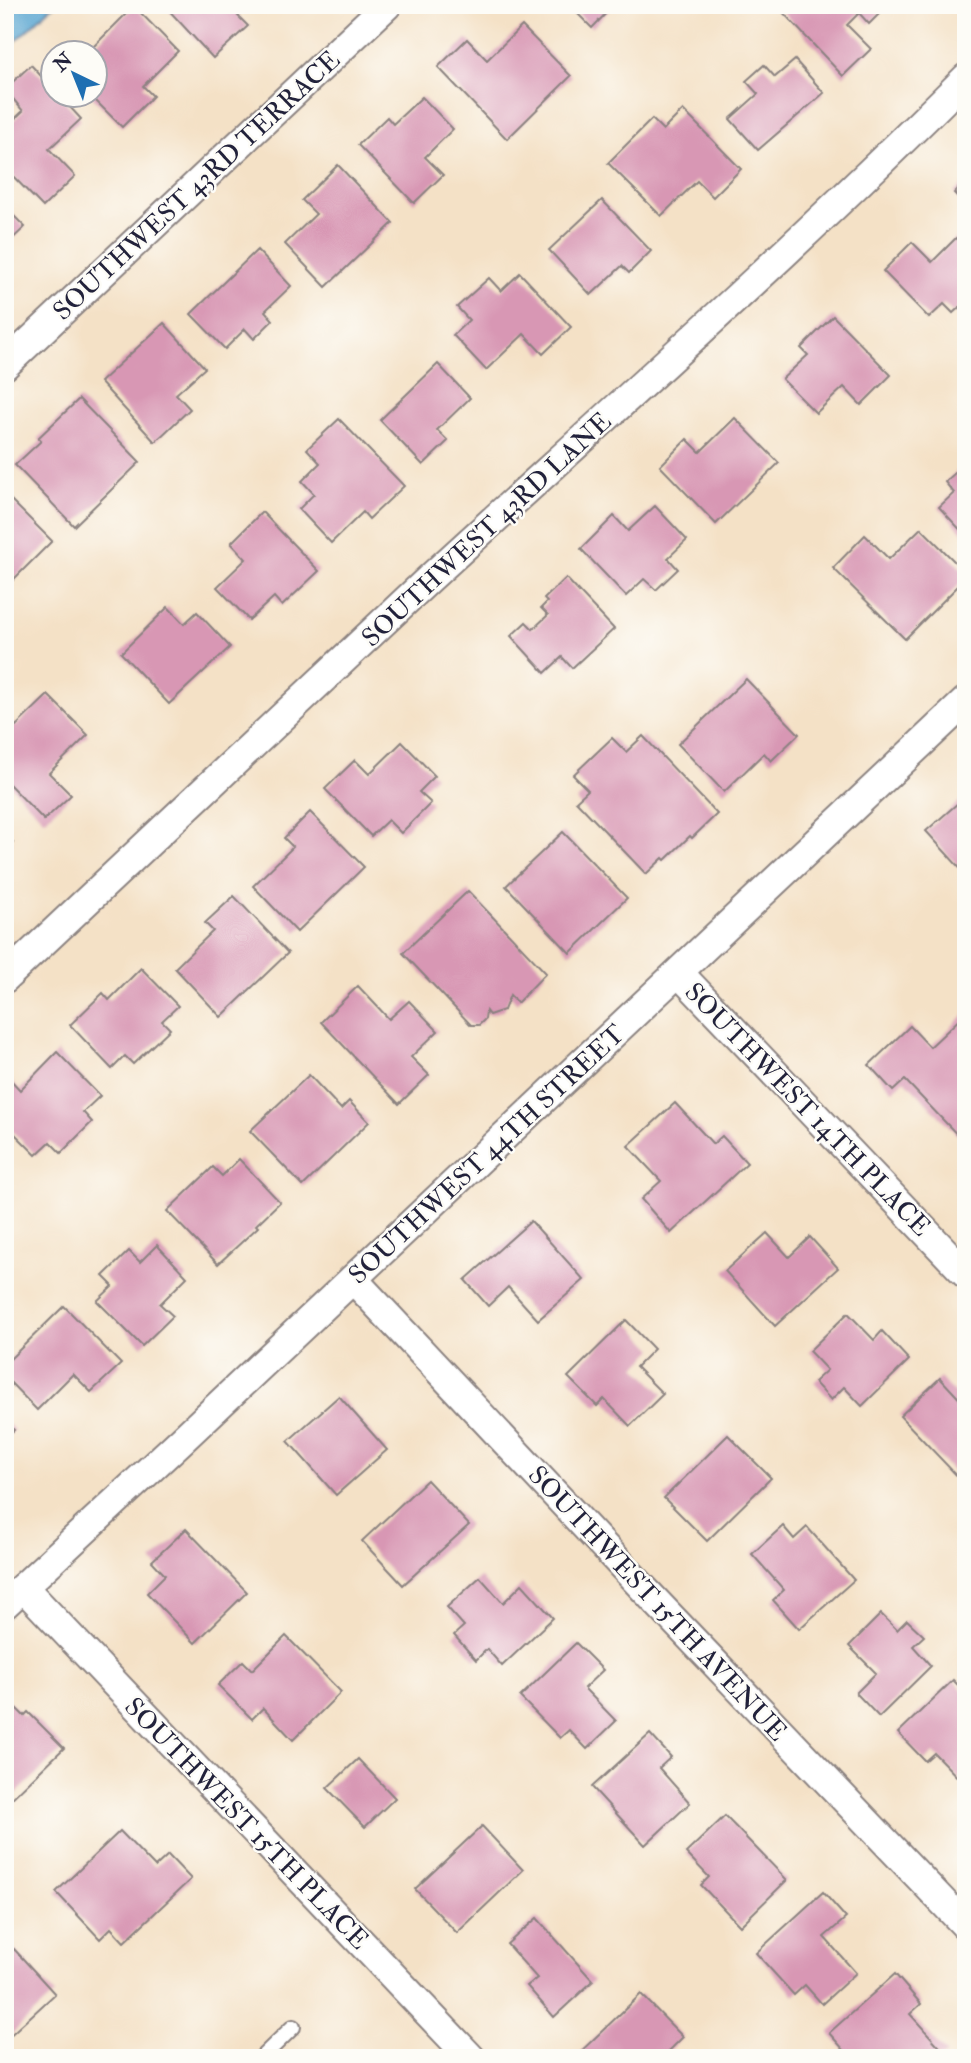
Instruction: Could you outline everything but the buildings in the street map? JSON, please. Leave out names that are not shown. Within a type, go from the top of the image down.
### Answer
[{"type":"street","name":"SOUTHWEST 43RD TERRACE","points":[[5,365],[387,5]]},
{"type":"street","name":"SOUTHWEST 43RD LANE","points":[[5,978],[426,582],[914,130],[966,78]]},
{"type":"street","name":"SOUTHWEST 44TH STREET","points":[[14,1596],[966,701]]},
{"type":"street","name":"SOUTHWEST 14TH PLACE","points":[[679,973],[966,1274]]},
{"type":"street","name":"SOUTHWEST 15TH AVENUE","points":[[353,1279],[634,1579],[966,1926]]},
{"type":"street","name":"SOUTHWEST 15TH PLACE","points":[[14,1596],[471,2058]]},
{"type":"lane","points":[[261,2058],[293,2027]]},
{"type":"water","points":[[5,5],[54,5],[5,51]]}]
